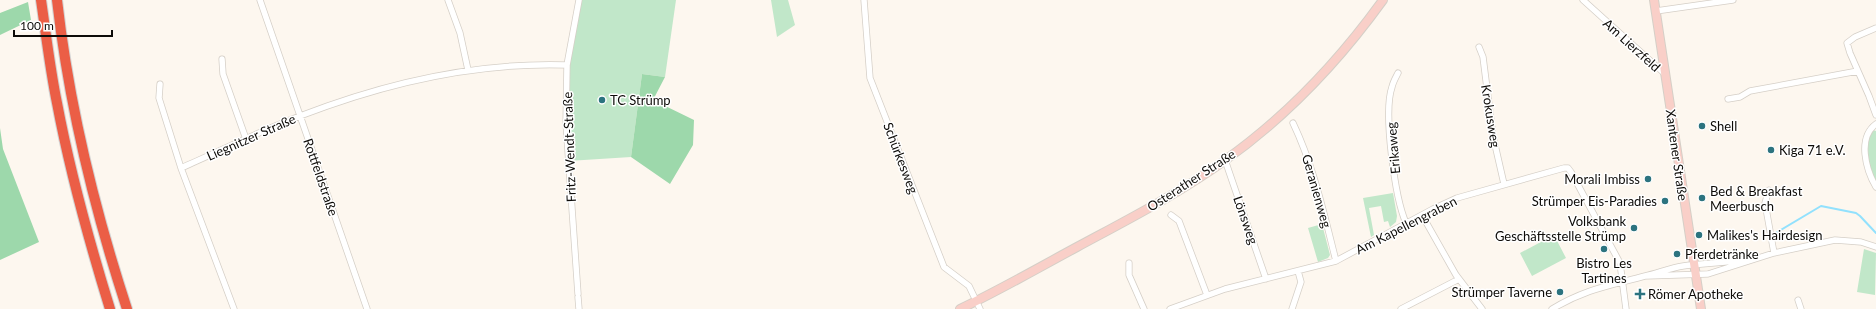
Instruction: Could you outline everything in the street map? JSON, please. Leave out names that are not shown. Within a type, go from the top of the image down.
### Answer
[{"type":"highway","points":[[41,0],[50,66],[62,128],[80,204],[110,309]]},
{"type":"highway","points":[[57,0],[78,133],[106,241],[127,309]]},
{"type":"main road","name":"Osterather Straße","points":[[960,309],[1176,193],[1225,160],[1284,112],[1314,84],[1343,52],[1383,0]]},
{"type":"main road","name":"Xantener Straße","points":[[1654,0],[1700,309]]},
{"type":"street","name":"Rottfeldstraße","points":[[260,0],[367,309]]},
{"type":"street","points":[[448,0],[460,33],[468,70]]},
{"type":"street","name":"Fritz-Wendt-Straße","points":[[579,0],[567,65],[567,132],[579,309]]},
{"type":"street","name":"Schürkesweg","points":[[864,0],[870,78],[944,267],[969,286],[980,309]]},
{"type":"street","name":"Am Lierzfeld","points":[[1583,0],[1664,74]]},
{"type":"street","points":[[1656,11],[1705,2],[1733,0]]},
{"type":"street","points":[[1876,28],[1847,43],[1876,115]]},
{"type":"street","name":"Krokusweg","points":[[1479,47],[1483,57],[1493,136],[1504,184]]},
{"type":"street","points":[[222,59],[223,74],[246,139]]},
{"type":"street","name":"Liegnitzer Straße","points":[[181,168],[300,116],[405,82],[468,70],[531,64],[567,65]]},
{"type":"street","points":[[1728,99],[1740,97],[1750,91],[1858,71]]},
{"type":"street","name":"Erikaweg","points":[[1398,73],[1391,87],[1391,143],[1400,210],[1406,223]]},
{"type":"street","points":[[160,84],[159,98],[181,168],[234,309]]},
{"type":"street","name":"Geranienweg","points":[[1293,123],[1304,146],[1312,171],[1336,261]]},
{"type":"street","points":[[1876,124],[1867,136],[1865,155],[1869,171],[1876,187]]},
{"type":"street","name":"Lönsweg","points":[[1225,160],[1266,280]]},
{"type":"street","name":"Am Kapellengraben","points":[[1170,309],[1225,289],[1266,280],[1336,261],[1406,223],[1457,198],[1560,168],[1568,168],[1620,263],[1622,281]]},
{"type":"street","points":[[1769,190],[1765,203],[1774,253]]},
{"type":"street","points":[[1170,215],[1179,221],[1207,295]]},
{"type":"street","points":[[1422,215],[1459,279],[1482,309]]},
{"type":"street","points":[[1552,309],[1592,289],[1646,276],[1664,270],[1693,265],[1724,263],[1835,240],[1861,242],[1876,247]]},
{"type":"street","points":[[1646,276],[1695,275],[1712,273],[1766,255]]},
{"type":"street","points":[[1129,263],[1129,275],[1144,309]]},
{"type":"street","points":[[1292,309],[1300,282],[1298,271]]},
{"type":"street","points":[[1401,309],[1459,279]]},
{"type":"street","points":[[1622,281],[1626,309]]},
{"type":"street","points":[[1798,300],[1801,309]]},
{"type":"green space","name":"TC Strümp","points":[[579,0],[676,0],[665,77],[642,74],[631,157],[568,161],[567,65]]},
{"type":"green space","points":[[771,0],[788,0],[795,25],[777,37]]},
{"type":"green space","points":[[28,2],[31,20],[0,35],[0,13]]},
{"type":"green space","points":[[642,74],[665,77],[653,100],[694,120],[693,145],[670,184],[631,157]]},
{"type":"green space","points":[[0,128],[3,149],[39,242],[0,260]]},
{"type":"green space","points":[[1873,130],[1876,131],[1876,183],[1871,171],[1866,149],[1869,135]]},
{"type":"green space","points":[[1393,193],[1397,216],[1396,222],[1390,227],[1388,221],[1384,222],[1381,206],[1369,208],[1374,235],[1371,237],[1363,198]]},
{"type":"green space","points":[[1322,224],[1330,255],[1328,258],[1318,262],[1308,228]]},
{"type":"green space","points":[[1554,235],[1566,258],[1532,276],[1520,253]]},
{"type":"green space","points":[[1864,249],[1876,253],[1875,295],[1857,292]]},
{"type":"waterway","points":[[1774,234],[1821,206],[1856,213],[1876,233]]},
{"type":"place","name":"TC Strümp","points":[[602,100]]},
{"type":"place","name":"Shell","points":[[1702,126]]},
{"type":"place","name":"Kiga 71 e.V.","points":[[1771,150]]},
{"type":"place","name":"Morali Imbiss","points":[[1648,179]]},
{"type":"place","name":"Bed & Breakfast Meerbusch","points":[[1702,198]]},
{"type":"place","name":"Strümper Eis-Paradies","points":[[1665,201]]},
{"type":"place","name":"Volksbank Geschäftsstelle Strümp","points":[[1634,228]]},
{"type":"place","name":"Malikes's Hairdesign","points":[[1699,235]]},
{"type":"place","name":"Bistro Les Tartines","points":[[1604,249]]},
{"type":"place","name":"Pferdetränke","points":[[1677,254]]},
{"type":"place","name":"Strümper Taverne","points":[[1560,292]]},
{"type":"place","name":"Römer Apotheke","points":[[1640,294]]}]
